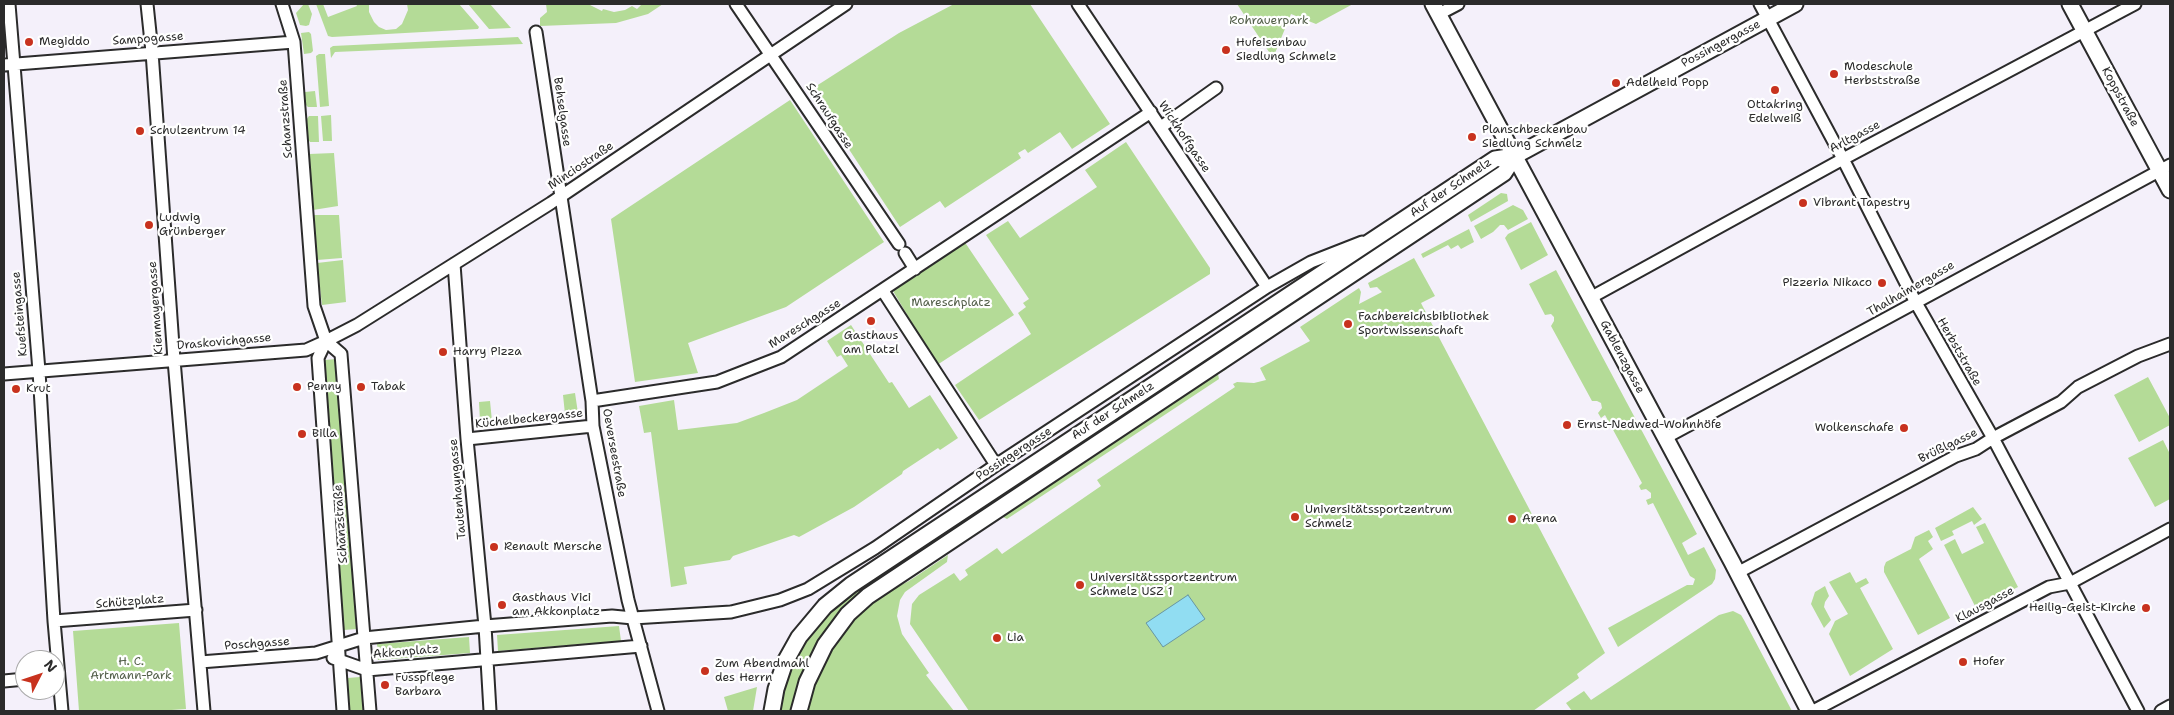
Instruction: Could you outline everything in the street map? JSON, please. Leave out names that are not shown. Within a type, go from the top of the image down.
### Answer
[{"type":"main road","name":"Possingergasse","points":[[1515,156],[1795,4]]},
{"type":"main road","name":"Koppstraße","points":[[2070,4],[2165,168],[2170,190]]},
{"type":"main road","name":"Gablenzgasse","points":[[1436,9],[1738,573],[1809,711]]},
{"type":"main road","name":"Auf der Schmelz","points":[[772,711],[776,689],[792,649],[815,616],[836,596],[1495,159],[1515,156]]},
{"type":"main road","name":"Auf der Schmelz","points":[[799,711],[807,682],[825,645],[844,619],[868,596],[1504,174],[1515,156]]},
{"type":"street","name":"Kuefsteingasse","points":[[9,4],[9,64],[39,371],[54,622]]},
{"type":"street","name":"Kienmayergasse","points":[[147,4],[174,360],[196,610]]},
{"type":"street","name":"Schanzstraße","points":[[282,4],[294,42],[314,306],[326,341],[341,354],[370,711]]},
{"type":"street","name":"Schraufgasse","points":[[736,4],[916,269]]},
{"type":"street","name":"Minciostraße","points":[[326,341],[357,326],[561,196],[846,4]]},
{"type":"street","name":"Wickhoffgasse","points":[[1078,4],[1267,287]]},
{"type":"street","points":[[1436,9],[1458,4]]},
{"type":"street","name":"Herbststraße","points":[[1760,4],[1844,159],[1915,301],[1992,438],[2138,711]]},
{"type":"street","name":"Arltgasse","points":[[1590,298],[1844,159],[2135,4]]},
{"type":"street","name":"Behselgasse","points":[[536,32],[561,196]]},
{"type":"street","name":"Sampogasse","points":[[9,64],[294,42]]},
{"type":"street","points":[[1161,127],[1216,88]]},
{"type":"street","points":[[996,465],[883,290],[1151,112]]},
{"type":"street","name":"Thalhaimergasse","points":[[1665,438],[1881,322],[1915,301],[2165,168]]},
{"type":"street","name":"Oeverseestraße","points":[[561,196],[592,401],[593,426],[633,618],[658,711]]},
{"type":"street","name":"Possingergasse","points":[[633,618],[731,612],[780,600],[808,589],[875,548],[996,465],[1267,287],[1311,262],[1378,237]]},
{"type":"street","name":"Tautenhayngasse","points":[[454,264],[467,439],[485,626],[490,711]]},
{"type":"street","name":"Mareschgasse","points":[[592,401],[717,382],[781,358],[883,290]]},
{"type":"street","name":"Schanzstraße","points":[[326,341],[318,358],[343,711]]},
{"type":"street","name":"Draskovichgasse","points":[[4,374],[306,350],[326,341]]},
{"type":"street","name":"Brüßlgasse","points":[[1738,573],[1956,456],[1976,449],[1992,438],[2060,402],[2078,387],[2138,356],[2170,344]]},
{"type":"street","name":"Küchelbeckergasse","points":[[467,439],[593,426]]},
{"type":"street","name":"Klausgasse","points":[[1813,711],[2049,587],[2070,583],[2170,529]]},
{"type":"street","points":[[196,610],[204,711]]},
{"type":"street","name":"Schützplatz","points":[[54,622],[196,610]]},
{"type":"street","name":"Akkonplatz","points":[[316,654],[364,638],[612,616],[633,618]]},
{"type":"street","points":[[54,622],[56,650]]},
{"type":"street","name":"Akkonplatz","points":[[316,654],[367,670],[641,646]]},
{"type":"street","name":"Poschgasse","points":[[200,662],[316,654]]},
{"type":"street","points":[[2161,711],[2170,706]]},
{"type":"green space","points":[[304,4],[308,4],[312,14],[309,25],[306,26],[300,25],[296,13]]},
{"type":"green space","points":[[316,4],[323,4],[328,17],[357,6],[356,4],[369,4],[369,12],[374,22],[386,30],[396,29],[402,24],[408,10],[407,4],[459,4],[479,27],[478,29],[332,37],[328,36]]},
{"type":"green space","points":[[468,4],[490,4],[511,28],[489,29]]},
{"type":"green space","points":[[546,4],[588,4],[602,11],[603,9],[614,12],[625,10],[632,6],[637,9],[642,4],[663,4],[648,14],[616,23],[540,26],[540,18],[547,12]]},
{"type":"green space","points":[[954,4],[1030,4],[1110,124],[1072,149],[1060,132],[1028,153],[1025,149],[1018,153],[1021,158],[945,208],[940,201],[900,227],[810,90],[899,33]]},
{"type":"green space","name":"Rohrauerpark","points":[[1237,4],[1353,4],[1316,24],[1291,14],[1273,58]]},
{"type":"green space","points":[[309,32],[311,34],[313,51],[304,54],[301,33]]},
{"type":"green space","points":[[518,37],[523,44],[335,52],[331,58],[330,48],[333,46]]},
{"type":"green space","points":[[325,54],[329,106],[320,107],[316,56]]},
{"type":"green space","points":[[315,91],[317,107],[308,107],[305,104],[305,92]]},
{"type":"green space","points":[[790,100],[884,242],[786,307],[688,343],[698,373],[635,382],[611,219]]},
{"type":"green space","points":[[331,115],[332,141],[323,141],[321,116]]},
{"type":"green space","points":[[309,116],[318,116],[319,142],[310,142],[307,138],[306,120]]},
{"type":"green space","points":[[1126,142],[1210,268],[1210,274],[979,420],[955,385],[1031,334],[1018,313],[1026,307],[1023,303],[1029,299],[986,235],[1008,221],[1020,238],[1097,187],[1085,170]]},
{"type":"green space","points":[[334,153],[338,206],[313,210],[309,154]]},
{"type":"green space","points":[[1501,193],[1507,194],[1508,201],[1471,222],[1468,215]]},
{"type":"green space","points":[[1513,205],[1523,210],[1528,219],[1508,230],[1504,225],[1500,225],[1481,239],[1474,226]]},
{"type":"green space","points":[[313,215],[339,215],[342,258],[317,260]]},
{"type":"green space","points":[[1421,215],[1423,218],[946,534],[945,532]]},
{"type":"green space","points":[[1531,222],[1548,255],[1521,270],[1505,238],[1508,234]]},
{"type":"green space","points":[[1469,229],[1474,242],[1461,249],[1458,245],[1451,249],[1448,245],[1423,258],[1421,254]]},
{"type":"green space","name":"Mareschplatz","points":[[964,241],[1014,315],[937,365],[893,291]]},
{"type":"green space","name":"Universitätssportzentrum Schmelz","points":[[1414,258],[1435,296],[1421,303],[1605,653],[1577,674],[1579,678],[1533,711],[969,711],[910,624],[912,604],[919,595],[954,573],[960,581],[968,575],[965,570],[997,548],[1002,554],[1101,486],[1097,480],[1235,387],[1233,384],[1237,382],[1254,383],[1266,380],[1260,368],[1310,341],[1300,327],[1359,288],[1361,292],[1359,304],[1382,292],[1377,287],[1370,288],[1368,283]]},
{"type":"green space","points":[[343,260],[346,302],[322,305],[317,263]]},
{"type":"green space","points":[[1556,270],[1697,534],[1682,543],[1688,555],[1704,547],[1716,570],[1715,579],[1712,584],[1618,647],[1608,628],[1687,585],[1693,585],[1695,579],[1690,576],[1653,503],[1648,505],[1646,500],[1651,498],[1651,493],[1646,489],[1641,490],[1639,486],[1642,483],[1605,415],[1601,418],[1598,413],[1602,408],[1601,403],[1592,401],[1551,326],[1554,317],[1551,314],[1545,315],[1529,284]]},
{"type":"green space","points":[[851,325],[889,383],[892,382],[909,408],[930,395],[958,438],[940,450],[938,448],[903,471],[902,474],[854,507],[799,537],[794,535],[733,556],[730,560],[684,567],[687,584],[671,587],[651,432],[644,433],[639,406],[674,400],[678,430],[737,423],[764,413],[797,400],[848,366],[841,355],[837,357],[827,341]]},
{"type":"green space","points":[[337,359],[357,629],[344,630],[324,360]]},
{"type":"green space","points":[[1226,365],[1227,369],[1218,374],[1219,379],[1007,519],[1003,517],[1014,509],[1013,507]]},
{"type":"green space","points":[[2148,377],[2170,418],[2170,425],[2139,442],[2114,395]]},
{"type":"green space","points":[[575,393],[578,413],[565,414],[563,395]]},
{"type":"green space","points":[[490,401],[492,421],[480,421],[479,402]]},
{"type":"green space","points":[[2163,440],[2170,454],[2170,499],[2155,507],[2128,458]]},
{"type":"green space","points":[[1973,507],[1982,519],[1974,525],[1972,521],[1952,531],[1954,535],[1941,541],[1935,528]]},
{"type":"green space","points":[[1985,523],[2018,587],[1976,608],[1944,545],[1955,539],[1962,554],[1984,543],[1976,527]]},
{"type":"green space","points":[[1929,530],[1933,537],[1928,541],[1933,549],[1919,559],[1950,618],[1918,635],[1884,572],[1884,567],[1886,562],[1911,549],[1915,537]]},
{"type":"green space","points":[[934,539],[936,541],[858,594],[841,611],[812,651],[796,692],[791,711],[781,711],[785,688],[792,669],[804,645],[818,626],[836,607],[856,591]]},
{"type":"green space","points":[[948,555],[947,562],[905,592],[900,600],[897,616],[902,634],[929,673],[926,675],[954,711],[807,711],[814,684],[830,651],[851,621],[881,595],[909,581]]},
{"type":"green space","points":[[1850,572],[1856,583],[1866,578],[1869,583],[1860,588],[1893,649],[1850,676],[1829,634],[1835,621],[1848,614],[1829,582]]},
{"type":"green space","points":[[1825,586],[1829,596],[1824,607],[1831,620],[1824,628],[1811,604],[1815,592]]},
{"type":"green space","points":[[1733,611],[1741,615],[1744,620],[1792,711],[1572,711],[1566,703],[1584,691],[1591,700],[1719,615]]},
{"type":"green space","name":"H. C. Artmann-Park","points":[[179,623],[186,709],[79,711],[73,631]]},
{"type":"green space","points":[[619,626],[621,641],[498,651],[497,635]]},
{"type":"green space","points":[[469,637],[470,653],[378,660],[377,644]]},
{"type":"green space","points":[[360,677],[363,711],[350,711],[347,678]]},
{"type":"green space","points":[[757,687],[753,711],[728,711],[724,697]]},
{"type":"water","points":[[1188,595],[1205,619],[1163,647],[1146,623]]},
{"type":"place","name":"Megiddo","points":[[29,42]]},
{"type":"place","name":"Hufeisenbau Siedlung Schmelz","points":[[1226,50]]},
{"type":"place","name":"Modeschule Herbststraße","points":[[1834,74]]},
{"type":"place","name":"Adelheid Popp","points":[[1616,83]]},
{"type":"place","name":"Ottakring Edelweiß","points":[[1775,90]]},
{"type":"place","name":"Schulzentrum 14","points":[[140,131]]},
{"type":"place","name":"Planschbeckenbau Siedlung Schmelz","points":[[1472,137]]},
{"type":"place","name":"Vibrant Tapestry","points":[[1803,203]]},
{"type":"place","name":"Ludwig Grünberger","points":[[149,225]]},
{"type":"place","name":"Pizzeria Nikaco","points":[[1882,283]]},
{"type":"place","name":"Gasthaus am Platzl","points":[[871,321]]},
{"type":"place","name":"Fachbereichsbibliothek Sportwissenschaft","points":[[1348,324]]},
{"type":"place","name":"Harry Pizza","points":[[443,352]]},
{"type":"place","name":"Penny","points":[[297,387]]},
{"type":"place","name":"Tabak","points":[[361,387]]},
{"type":"place","name":"Krut","points":[[16,389]]},
{"type":"place","name":"Ernst-Nedwed-Wohnhöfe","points":[[1567,425]]},
{"type":"place","name":"Wolkenschafe","points":[[1904,428]]},
{"type":"place","name":"Billa","points":[[302,434]]},
{"type":"place","name":"Universitätssportzentrum Schmelz","points":[[1295,517]]},
{"type":"place","name":"Arena","points":[[1512,519]]},
{"type":"place","name":"Renault Mersche","points":[[494,547]]},
{"type":"place","name":"Universitätssportzentrum Schmelz USZ 1","points":[[1080,585]]},
{"type":"place","name":"Gasthaus Vici am Akkonplatz","points":[[502,605]]},
{"type":"place","name":"Heilig-Geist-Kirche","points":[[2146,608]]},
{"type":"place","name":"Lia","points":[[997,638]]},
{"type":"place","name":"Hofer","points":[[1963,662]]},
{"type":"place","name":"Zum Abendmahl des Herrn","points":[[705,671]]},
{"type":"place","name":"Fusspflege Barbara","points":[[385,685]]}]
